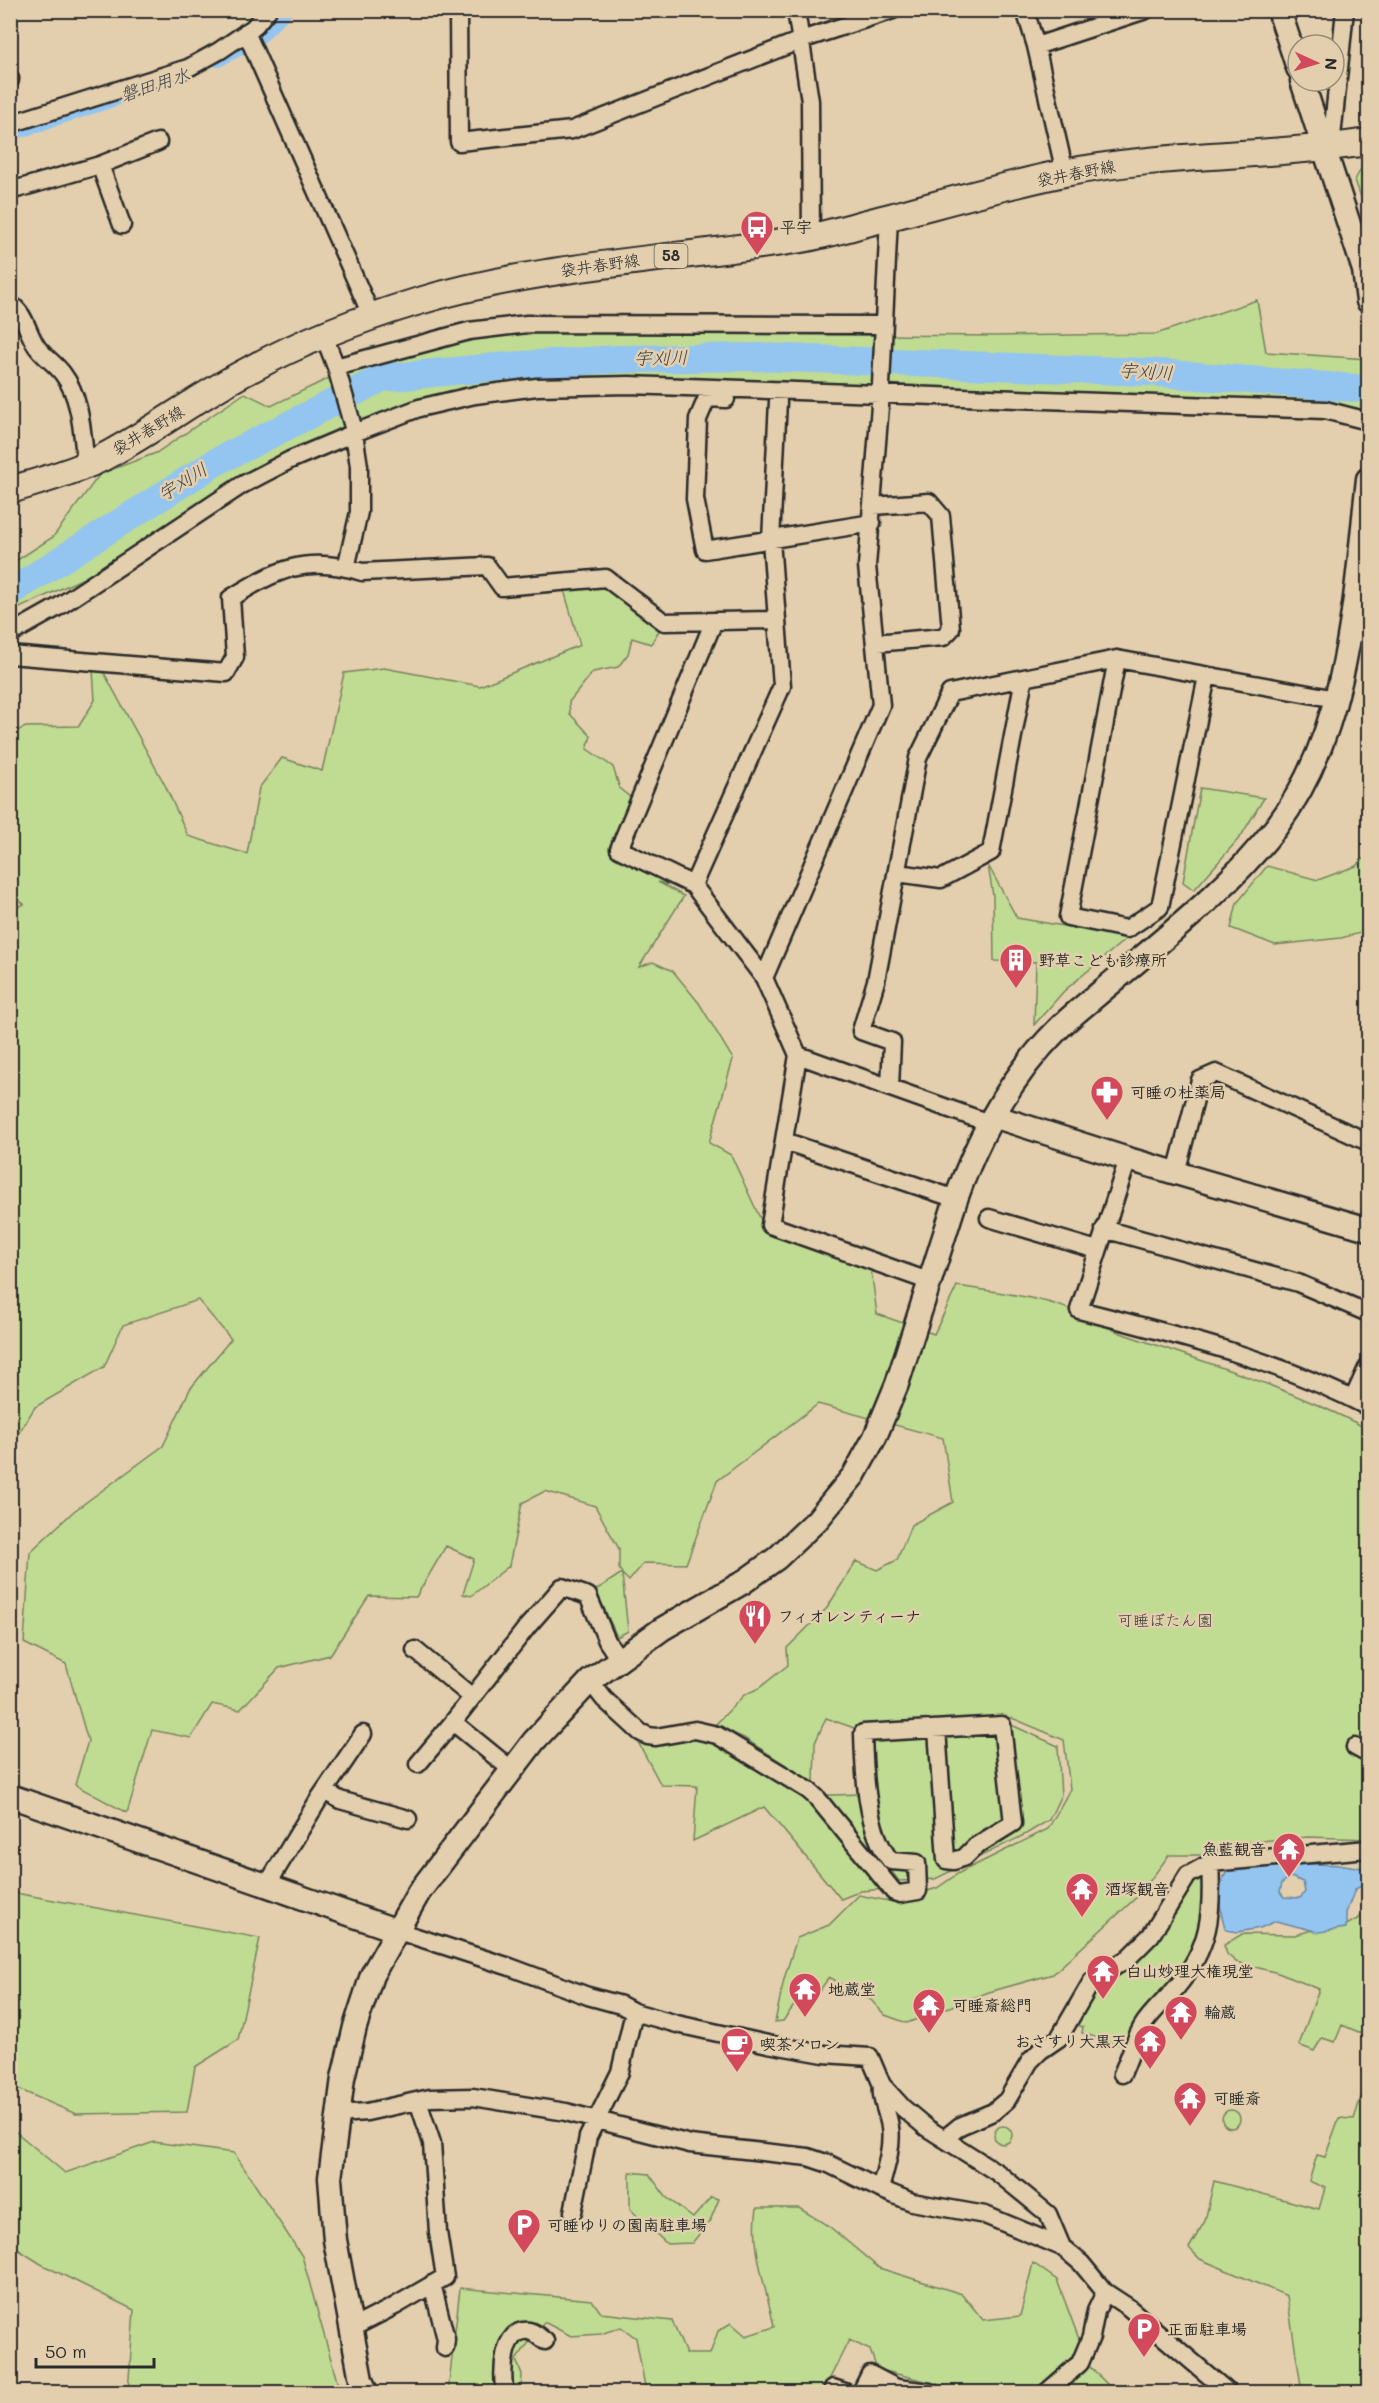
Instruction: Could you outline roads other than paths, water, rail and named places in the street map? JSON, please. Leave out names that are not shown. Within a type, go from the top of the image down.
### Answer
[{"type":"main road","name":"袋井春野線","points":[[10,490],[86,465],[132,441],[250,369],[324,336],[417,302],[477,286],[642,258],[728,250],[811,237],[1065,173],[1147,160],[1328,148],[1368,142]]},
{"type":"street","points":[[10,124],[188,68],[246,32],[268,10]]},
{"type":"street","points":[[458,10],[459,142],[572,130],[801,40],[893,10]]},
{"type":"street","points":[[796,10],[810,101],[811,237]]},
{"type":"street","points":[[1025,10],[1036,46],[1065,173]]},
{"type":"street","points":[[1036,46],[1146,10]]},
{"type":"street","points":[[1279,10],[1287,33]]},
{"type":"street","points":[[1328,148],[1344,10]]},
{"type":"street","points":[[246,32],[372,317]]},
{"type":"street","points":[[1307,93],[1328,148],[1364,270],[1368,297]]},
{"type":"street","points":[[10,192],[100,165],[158,142]]},
{"type":"street","points":[[100,165],[122,225]]},
{"type":"street","points":[[764,978],[880,705],[867,566],[872,523],[889,217]]},
{"type":"street","points":[[10,304],[19,309],[37,347],[63,375],[70,389],[77,405],[86,465]]},
{"type":"street","points":[[336,368],[470,331],[527,324],[883,328]]},
{"type":"street","points":[[324,336],[354,430],[359,465],[359,512],[346,568]]},
{"type":"street","points":[[10,634],[58,607],[242,484],[354,430],[426,406],[475,395],[537,387],[628,385],[1328,411],[1368,421]]},
{"type":"street","points":[[872,523],[705,550],[695,499],[699,419],[707,398],[778,401],[880,396]]},
{"type":"street","points":[[693,885],[782,686],[771,540],[778,401]]},
{"type":"street","points":[[366,2392],[335,2240],[330,2178],[338,2114],[355,2027],[372,1975],[419,1892],[534,1742],[590,1682],[662,1629],[742,1583],[777,1558],[798,1540],[854,1475],[875,1437],[897,1384],[956,1198],[991,1119],[1021,1074],[1059,1028],[1209,899],[1278,825],[1303,783],[1325,734],[1341,682],[1353,615],[1368,479]]},
{"type":"street","points":[[873,506],[929,502],[941,516],[951,629],[943,636],[875,643]]},
{"type":"street","points":[[10,655],[226,673],[235,657],[231,598],[263,578],[305,564],[362,572],[487,566],[502,587],[606,578],[664,622],[776,620]]},
{"type":"street","points":[[714,621],[619,849],[693,885],[764,978],[798,1055],[770,1225],[931,1282]]},
{"type":"street","points":[[890,1087],[892,1042],[861,1031],[876,981],[918,758],[950,693],[1117,659],[1336,699]]},
{"type":"street","points":[[1117,659],[1068,916],[1126,929],[1160,906],[1207,676]]},
{"type":"street","points":[[897,873],[941,879],[991,852],[1024,678]]},
{"type":"street","points":[[798,1055],[991,1119],[1368,1229]]},
{"type":"street","points":[[1176,1173],[1200,1080],[1216,1073],[1368,1142]]},
{"type":"street","points":[[784,1142],[956,1198]]},
{"type":"street","points":[[1128,1159],[1079,1310],[1268,1363],[1368,1407]]},
{"type":"street","points":[[989,1218],[1097,1250]]},
{"type":"street","points":[[1104,1229],[1298,1283],[1368,1313]]},
{"type":"street","points":[[1353,1399],[1368,1366]]},
{"type":"street","points":[[418,1764],[562,1587],[588,1596],[607,1641],[620,1659]]},
{"type":"street","points":[[415,1650],[472,1697]]},
{"type":"street","points":[[590,1682],[604,1699],[648,1736],[656,1737],[695,1730],[717,1735],[808,1790],[817,1798],[881,1878],[894,1892],[900,1893],[918,1891],[917,1863],[891,1861],[884,1852],[870,1810],[863,1733],[1002,1725],[1013,1823],[976,1846],[965,1857],[954,1861],[946,1860],[937,1729]]},
{"type":"street","points":[[453,1722],[512,1770]]},
{"type":"street","points":[[267,1885],[363,1734]]},
{"type":"street","points":[[325,1791],[340,1800],[408,1819]]},
{"type":"street","points":[[10,1796],[510,1967],[588,1996],[621,2005],[634,2012],[688,2027],[768,2044],[824,2054],[870,2057],[882,2085],[903,2109],[944,2139],[998,2173],[1048,2214],[1062,2247]]},
{"type":"street","points":[[944,2139],[960,2126],[993,2112],[1008,2100],[1030,2061],[1059,2038],[1092,1981],[1127,1959],[1151,1935],[1188,1875],[1210,1863],[1368,1849]]},
{"type":"street","points":[[1122,2074],[1142,2025],[1189,1972],[1202,1944],[1210,1922],[1212,1902],[1210,1863]]},
{"type":"street","points":[[573,2212],[588,2137],[620,2072],[634,2012]]},
{"type":"street","points":[[880,2189],[891,2128],[881,2096],[882,2085]]},
{"type":"street","points":[[338,2114],[367,2112],[430,2098],[473,2097],[595,2119],[690,2144],[808,2157],[829,2164],[912,2202],[985,2215],[1062,2247],[1082,2263],[1105,2292],[1128,2307],[1228,2392]]},
{"type":"street","points":[[352,2328],[444,2277],[438,2232],[432,2143],[418,2101]]},
{"type":"street","points":[[432,2284],[446,2338],[445,2348]]},
{"type":"street","points":[[1047,2392],[1080,2363],[1091,2337],[1096,2311],[1105,2292]]},
{"type":"street","points":[[505,2392],[503,2370],[509,2343],[515,2335],[522,2331],[532,2331],[545,2341]]},
{"type":"street","points":[[861,2392],[870,2374],[897,2388],[930,2392]]},
{"type":"street","points":[[832,2392],[833,2388],[845,2392]]},
{"type":"water","points":[[1252,1864],[1344,1865],[1368,1869],[1368,1883],[1355,1889],[1346,1913],[1346,1928],[1319,1932],[1276,1921],[1260,1928],[1238,1932],[1226,1930],[1220,1895],[1224,1877],[1228,1871],[1235,1867]],"holes":[[[1291,1877],[1303,1882],[1305,1892],[1300,1898],[1284,1897],[1280,1892],[1282,1883]]]},
{"type":"waterway","name":"磐田用水","points":[[218,59],[257,38],[285,10]]},
{"type":"waterway","name":"磐田用水","points":[[10,133],[119,97]]},
{"type":"waterway","name":"宇刈川","points":[[10,592],[216,462],[382,378],[507,366],[619,359],[759,357],[1146,372],[1368,389]]},
{"type":"place","name":"平宇","points":[[757,256]]},
{"type":"place","name":"野草こども診療所","points":[[1016,989]]},
{"type":"place","name":"可睡の杜薬局","points":[[1107,1121]]},
{"type":"place","name":"フィオレンティーナ","points":[[755,1645]]},
{"type":"place","name":"魚藍観音","points":[[1289,1878]]},
{"type":"place","name":"酒塚観音","points":[[1082,1918]]},
{"type":"place","name":"白山妙理大権現堂","points":[[1103,2000]]},
{"type":"place","name":"地蔵堂","points":[[805,2018]]},
{"type":"place","name":"可睡斎総門","points":[[929,2034]]},
{"type":"place","name":"輪蔵","points":[[1181,2041]]},
{"type":"place","name":"おさすり大黒天","points":[[1150,2070]]},
{"type":"place","name":"喫茶メロン","points":[[737,2073]]},
{"type":"place","name":"可睡斎","points":[[1190,2127]]},
{"type":"place","name":"可睡ゆりの園南駐車場","points":[[524,2254]]},
{"type":"place","name":"正面駐車場","points":[[1144,2358]]},
{"type":"park label","name":"可睡ぼたん園","points":[[1165,1620]]}]
